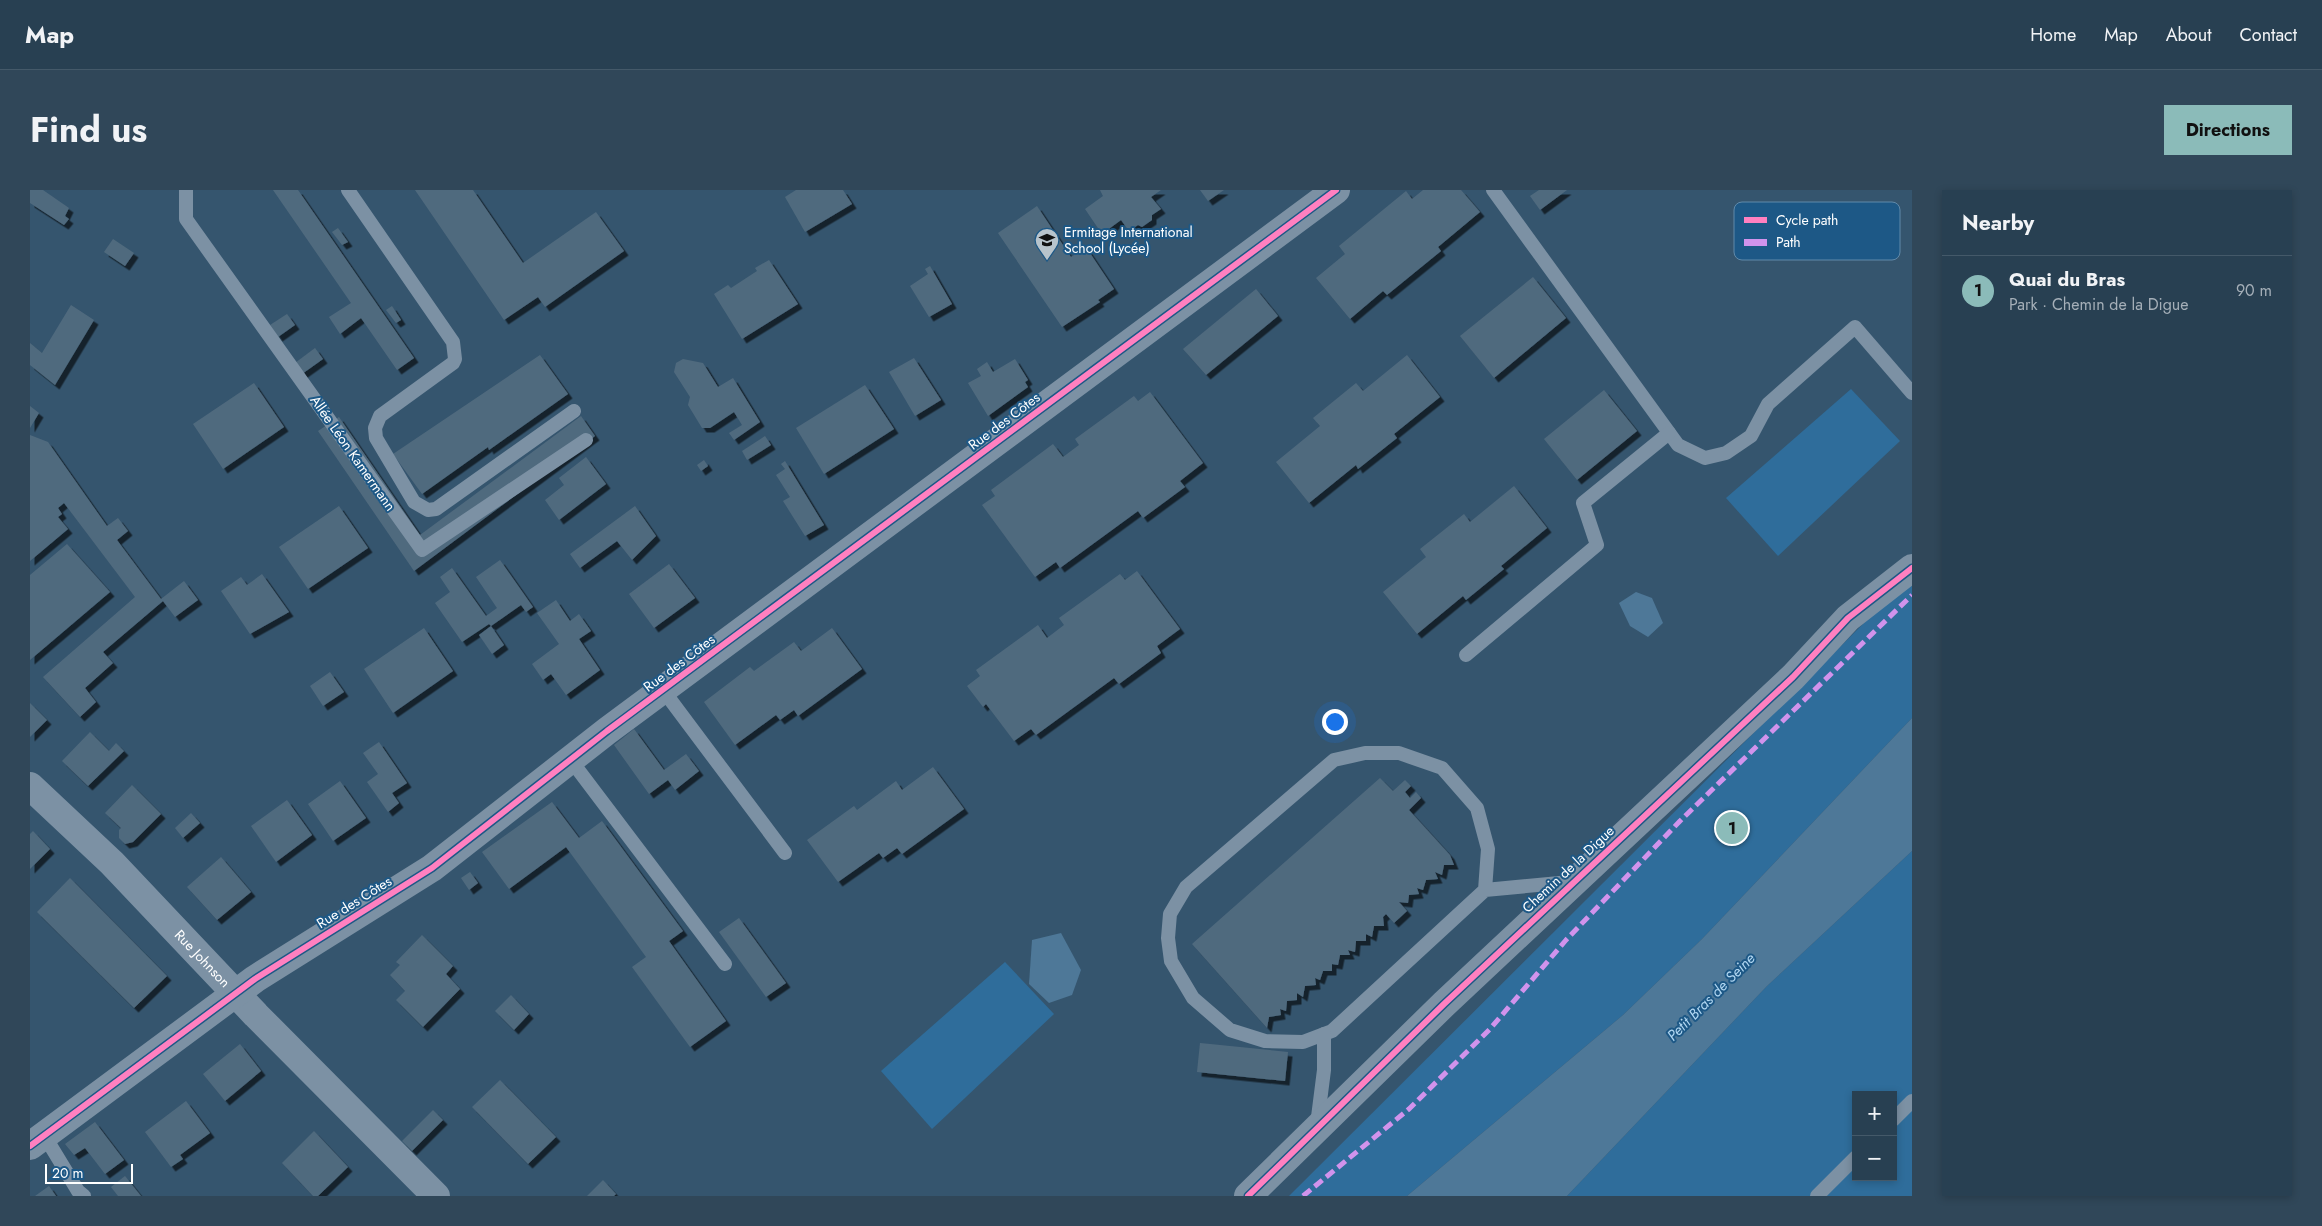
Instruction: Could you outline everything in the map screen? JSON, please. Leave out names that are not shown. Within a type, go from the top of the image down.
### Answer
[{"type":"street","name":"Rue des Côtes","points":[[37,1141],[236,995],[255,979],[432,868],[570,759],[1336,190]]},
{"type":"street","name":"Chemin de la Digue","points":[[1248,1196],[1444,1004],[1793,677],[1848,618],[1912,568]]},
{"type":"street","name":"Rue Johnson","points":[[30,786],[112,863],[236,995],[436,1196]]},
{"type":"lane","name":"Allée Léon Kamermann","points":[[186,190],[186,219],[422,550],[586,440]]},
{"type":"lane","points":[[348,190],[453,342],[455,358],[453,363],[380,416],[375,428],[376,438],[414,502],[428,510],[436,509],[574,411]]},
{"type":"lane","points":[[1493,190],[1678,445],[1705,458],[1726,453],[1751,436],[1768,404],[1855,327],[1912,393]]},
{"type":"lane","points":[[1466,655],[1597,545],[1583,503],[1669,433]]},
{"type":"lane","points":[[663,690],[785,853]]},
{"type":"lane","points":[[1485,890],[1488,849],[1477,808],[1471,801],[1442,768],[1399,753],[1365,752],[1334,760],[1186,887],[1170,914],[1168,938],[1171,961],[1193,998],[1230,1030],[1265,1041],[1303,1042],[1332,1031],[1485,890],[1573,882]]},
{"type":"lane","points":[[570,759],[725,964]]},
{"type":"lane","points":[[1316,1129],[1324,1070],[1324,1034]]},
{"type":"lane","points":[[1897,1116],[1912,1101]]},
{"type":"lane","points":[[37,1141],[84,1196]]},
{"type":"lane","points":[[1817,1196],[1852,1161]]},
{"type":"shaded area","points":[[1851,389],[1900,441],[1778,556],[1726,498]]},
{"type":"shaded area","points":[[1912,581],[1912,718],[1702,939],[1623,1015],[1407,1196],[1289,1196],[1879,608]]},
{"type":"shaded area","points":[[1912,851],[1912,1196],[1567,1196],[1767,986]]},
{"type":"shaded area","points":[[1005,962],[1054,1014],[932,1129],[881,1071]]},
{"type":"water","points":[[1636,592],[1652,598],[1663,623],[1648,637],[1630,626],[1619,603]]},
{"type":"water","name":"Petit Bras de Seine","points":[[1912,718],[1912,851],[1767,986],[1567,1196],[1407,1196],[1623,1015],[1702,939]]},
{"type":"water","points":[[1061,933],[1081,970],[1072,995],[1049,1003],[1029,984],[1032,940]]},
{"type":"building","points":[[30,190],[43,190],[69,208],[65,216],[69,219],[64,225],[30,203]]},
{"type":"building","points":[[273,190],[298,190],[414,358],[397,370],[361,318],[340,334],[329,317],[351,303]]},
{"type":"building","points":[[415,190],[473,190],[523,263],[596,212],[624,251],[545,307],[538,297],[504,320]]},
{"type":"building","points":[[796,190],[843,190],[852,204],[805,232],[785,197]]},
{"type":"building","points":[[1100,190],[1161,190],[1151,197],[1161,209],[1152,215],[1152,220],[1142,227],[1138,225],[1129,231],[1121,220],[1102,234],[1085,209],[1103,196]]},
{"type":"building","points":[[1200,190],[1224,190],[1208,201]]},
{"type":"building","points":[[1423,190],[1461,190],[1480,212],[1438,247],[1441,251],[1387,295],[1383,291],[1350,319],[1316,278],[1345,254],[1339,246],[1406,191],[1412,199]]},
{"type":"building","points":[[1539,190],[1567,190],[1540,210],[1530,196]]},
{"type":"building","points":[[1037,206],[1071,257],[1086,247],[1114,289],[1098,300],[1100,302],[1062,327],[998,233]]},
{"type":"building","points":[[338,228],[348,242],[342,245],[332,232]]},
{"type":"building","points":[[113,239],[134,253],[125,266],[104,252]]},
{"type":"building","points":[[769,260],[798,304],[742,339],[714,294],[728,285],[731,288],[757,271],[755,268]]},
{"type":"building","points":[[930,266],[952,304],[929,317],[910,286],[928,274],[925,269]]},
{"type":"building","points":[[1533,277],[1566,318],[1494,378],[1460,336]]},
{"type":"building","points":[[1256,289],[1278,316],[1206,375],[1183,349]]},
{"type":"building","points":[[71,305],[94,320],[55,385],[30,365],[30,343],[42,353]]},
{"type":"building","points":[[392,306],[401,320],[396,323],[386,310]]},
{"type":"building","points":[[287,314],[295,325],[278,337],[270,325]]},
{"type":"building","points":[[315,348],[323,359],[302,374],[295,363]]},
{"type":"building","points":[[540,355],[568,394],[489,450],[488,447],[422,494],[393,454]]},
{"type":"building","points":[[1407,355],[1440,397],[1394,434],[1397,438],[1358,469],[1356,465],[1309,503],[1276,462],[1320,426],[1313,418],[1356,383],[1363,391]]},
{"type":"building","points":[[914,358],[941,400],[915,416],[889,372]]},
{"type":"building","points":[[683,359],[703,363],[718,387],[733,378],[760,422],[734,440],[729,433],[742,425],[734,412],[710,428],[702,428],[688,405],[690,397],[674,372],[676,363]]},
{"type":"building","points":[[1015,359],[1028,380],[1025,382],[1028,387],[988,416],[968,383],[981,376],[977,369],[987,362],[993,372]]},
{"type":"building","points":[[254,383],[284,427],[223,469],[193,424]]},
{"type":"building","points":[[865,385],[894,429],[824,474],[796,428]]},
{"type":"building","points":[[1604,390],[1637,431],[1577,480],[1544,439]]},
{"type":"building","points":[[1150,392],[1203,463],[1180,481],[1185,487],[1143,518],[1138,511],[1060,568],[1056,562],[1035,577],[982,505],[995,496],[991,490],[1053,444],[1063,457],[1079,445],[1075,439],[1134,396],[1138,401]]},
{"type":"building","points":[[30,406],[39,413],[30,428]]},
{"type":"building","points":[[581,416],[595,436],[414,571],[318,431],[339,417],[420,535]]},
{"type":"building","points":[[30,435],[48,442],[107,526],[118,518],[128,531],[117,540],[161,599],[184,581],[198,600],[175,617],[163,601],[103,652],[113,663],[85,688],[96,702],[80,717],[43,677],[135,597],[64,503],[58,508],[62,514],[58,517],[68,529],[30,561]]},
{"type":"building","points":[[765,436],[771,445],[747,460],[742,451]]},
{"type":"building","points":[[586,457],[606,484],[559,520],[545,500],[564,485],[559,478]]},
{"type":"building","points":[[704,460],[708,466],[701,471],[697,465]]},
{"type":"building","points":[[785,461],[824,525],[805,536],[783,501],[790,497],[776,475],[785,469],[781,464]]},
{"type":"building","points":[[1514,486],[1547,528],[1501,566],[1504,569],[1466,600],[1463,596],[1417,634],[1383,592],[1426,557],[1420,549],[1464,514],[1470,522]]},
{"type":"building","points":[[339,506],[368,548],[308,589],[279,547]]},
{"type":"building","points":[[635,506],[656,536],[632,560],[617,541],[580,568],[570,554]]},
{"type":"building","points":[[67,544],[110,592],[30,660],[30,575]]},
{"type":"building","points":[[500,560],[533,607],[526,612],[521,605],[491,626],[489,624],[462,642],[435,603],[450,592],[440,577],[452,568],[486,616],[497,608],[476,577]]},
{"type":"building","points":[[669,564],[695,598],[654,628],[629,594]]},
{"type":"building","points":[[1137,571],[1180,629],[1157,646],[1161,653],[1119,684],[1114,678],[1036,735],[1031,729],[1014,741],[986,704],[983,707],[967,686],[980,676],[976,670],[1038,625],[1047,638],[1064,625],[1059,618],[1120,574],[1125,580]]},
{"type":"building","points":[[262,574],[289,612],[250,634],[221,591],[241,577],[247,585]]},
{"type":"building","points":[[556,600],[570,621],[579,614],[591,631],[579,639],[600,670],[566,695],[551,674],[543,680],[532,664],[559,644],[537,613]]},
{"type":"building","points":[[491,626],[504,645],[492,654],[479,635]]},
{"type":"building","points":[[424,628],[453,671],[393,713],[364,669]]},
{"type":"building","points":[[832,628],[862,669],[798,716],[794,710],[780,720],[776,715],[735,745],[704,702],[750,667],[754,671],[794,642],[801,651]]},
{"type":"building","points":[[330,672],[344,692],[323,706],[310,686]]},
{"type":"building","points":[[30,703],[47,720],[30,737]]},
{"type":"building","points":[[634,729],[664,770],[686,754],[699,771],[675,790],[668,780],[649,794],[614,745]]},
{"type":"building","points":[[90,732],[109,751],[116,743],[124,751],[88,786],[62,761]]},
{"type":"building","points":[[379,742],[407,783],[392,793],[399,803],[388,812],[367,782],[378,774],[363,753]]},
{"type":"building","points":[[933,767],[964,809],[902,854],[897,848],[883,858],[879,853],[838,882],[807,840],[854,806],[857,810],[896,781],[902,790]]},
{"type":"building","points":[[1380,778],[1393,791],[1405,780],[1411,786],[1405,792],[1410,798],[1416,792],[1421,798],[1409,810],[1450,855],[1454,865],[1444,865],[1442,875],[1435,872],[1438,879],[1426,880],[1423,890],[1417,888],[1419,894],[1409,895],[1408,903],[1399,902],[1407,911],[1394,923],[1386,914],[1383,917],[1384,926],[1374,926],[1372,937],[1366,934],[1366,941],[1356,941],[1355,952],[1348,950],[1350,955],[1340,955],[1338,965],[1332,964],[1332,971],[1323,971],[1320,980],[1315,978],[1316,985],[1305,986],[1303,997],[1297,993],[1297,1000],[1287,1001],[1286,1011],[1280,1009],[1281,1015],[1269,1017],[1267,1028],[1192,944]]},
{"type":"building","points":[[340,781],[366,818],[333,841],[308,804]]},
{"type":"building","points":[[132,785],[161,814],[133,842],[125,844],[119,838],[119,830],[121,828],[105,813]]},
{"type":"building","points":[[287,800],[312,835],[276,862],[251,826]]},
{"type":"building","points":[[552,802],[579,838],[602,821],[683,931],[669,941],[726,1021],[690,1047],[632,967],[646,957],[566,847],[509,889],[482,852]]},
{"type":"building","points":[[191,813],[200,823],[183,838],[175,828]]},
{"type":"building","points":[[33,831],[50,849],[30,869],[30,834]]},
{"type":"building","points":[[221,857],[251,892],[217,920],[187,887]]},
{"type":"building","points":[[470,872],[478,883],[469,890],[461,878]]},
{"type":"building","points":[[70,878],[167,976],[134,1008],[37,912]]},
{"type":"building","points":[[739,918],[786,983],[766,997],[719,932]]},
{"type":"building","points":[[422,935],[453,966],[446,974],[460,989],[423,1027],[396,1000],[405,991],[390,975],[400,965],[396,962]]},
{"type":"building","points":[[511,995],[529,1014],[514,1030],[495,1011]]},
{"type":"building","points":[[1200,1043],[1288,1052],[1285,1081],[1197,1072]]},
{"type":"building","points":[[240,1044],[261,1071],[225,1101],[203,1074]]},
{"type":"building","points":[[500,1080],[556,1137],[528,1164],[472,1107]]},
{"type":"building","points":[[186,1101],[210,1133],[180,1155],[183,1159],[171,1167],[145,1132]]},
{"type":"building","points":[[433,1110],[443,1120],[412,1151],[402,1141]]},
{"type":"building","points":[[95,1122],[124,1160],[105,1174],[85,1148],[74,1155],[65,1144]]},
{"type":"building","points":[[314,1131],[348,1167],[318,1196],[313,1196],[282,1163]]},
{"type":"building","points":[[125,1176],[141,1196],[118,1196],[111,1187]]},
{"type":"building","points":[[603,1180],[616,1194],[614,1196],[587,1196]]},
{"type":"building","points":[[49,1186],[56,1196],[35,1196]]},
{"type":"marked path","points":[[1303,1196],[1409,1109],[1490,1029],[1566,940],[1680,821],[1912,595]]},
{"type":"cycle path","points":[[30,1146],[255,979],[432,868],[607,731],[1336,190]]},
{"type":"cycle path","points":[[1248,1196],[1444,1004],[1793,677],[1848,618],[1912,568]]},
{"type":"place","name":"Ermitage International School (Lycée)","points":[[1047,261]]},
{"type":"place","name":"Quai du Bras","points":[[1732,828]]}]
